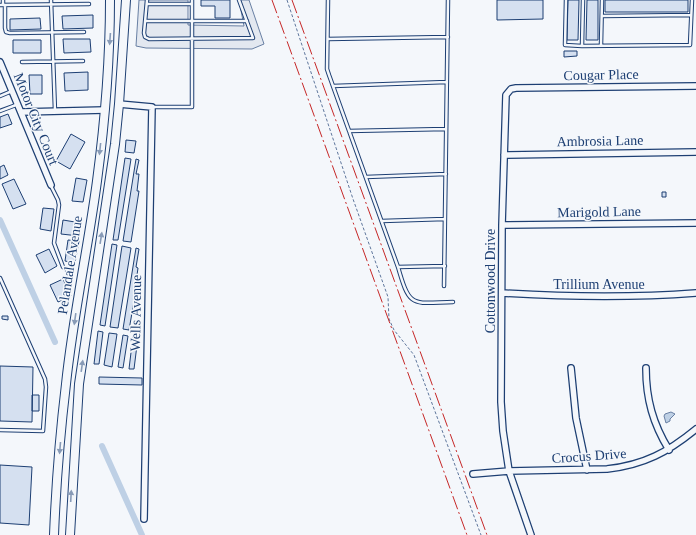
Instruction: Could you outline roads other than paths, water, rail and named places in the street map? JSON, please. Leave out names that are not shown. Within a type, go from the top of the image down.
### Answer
[{"type":"main road","name":"Pelandale Avenue","points":[[54,535],[56,488],[66,384],[78,296],[97,181],[105,110],[110,33],[110,0]]},
{"type":"main road","name":"Pelandale Avenue","points":[[70,535],[79,384],[109,191],[119,104],[126,0]]},
{"type":"street","name":"Motor City Court","points":[[0,62],[51,185]]},
{"type":"street","name":"Cougar Place","points":[[508,92],[516,88],[696,86]]},
{"type":"street","name":"Cottonwood Drive","points":[[508,92],[505,98],[502,225],[501,402],[503,431],[509,471],[531,535]]},
{"type":"street","points":[[119,104],[152,107]]},
{"type":"street","name":"Wells Avenue","points":[[144,519],[152,107]]},
{"type":"street","points":[[22,112],[105,110]]},
{"type":"street","name":"Ambrosia Lane","points":[[504,154],[696,152]]},
{"type":"street","name":"Marigold Lane","points":[[502,225],[696,223]]},
{"type":"street","name":"Trillium Avenue","points":[[502,293],[541,296],[596,297],[696,293]]},
{"type":"street","points":[[571,368],[576,418],[587,470]]},
{"type":"street","points":[[646,368],[646,384],[650,409],[661,436],[669,450]]},
{"type":"street","name":"Crocus Drive","points":[[473,474],[509,471],[607,470],[634,465],[656,457],[669,450],[696,429]]},
{"type":"lane","points":[[3,0],[5,28],[6,32],[10,34],[84,32]]},
{"type":"lane","points":[[51,0],[55,111]]},
{"type":"lane","points":[[147,0],[145,37],[149,39],[253,38],[239,0]]},
{"type":"lane","points":[[152,107],[192,107],[192,0]]},
{"type":"lane","points":[[328,0],[327,69],[382,221],[404,287],[412,300],[418,303],[452,302]]},
{"type":"lane","points":[[444,286],[448,0]]},
{"type":"lane","points":[[566,0],[565,45],[582,46],[690,45],[692,0]]},
{"type":"lane","points":[[582,46],[583,0]]},
{"type":"lane","points":[[601,46],[602,0]]},
{"type":"lane","points":[[3,5],[89,4]]},
{"type":"lane","points":[[147,4],[192,4]]},
{"type":"lane","points":[[602,16],[691,15]]},
{"type":"lane","points":[[145,22],[247,21]]},
{"type":"lane","points":[[328,39],[448,37]]},
{"type":"lane","points":[[22,62],[83,61]]},
{"type":"lane","points":[[333,86],[447,82]]},
{"type":"lane","points":[[0,96],[12,91]]},
{"type":"lane","points":[[0,111],[17,104]]},
{"type":"lane","points":[[349,131],[446,129]]},
{"type":"lane","points":[[366,177],[446,174]]},
{"type":"lane","points":[[51,185],[58,200],[59,206],[54,242],[63,267],[67,270]]},
{"type":"lane","points":[[382,221],[445,219]]},
{"type":"lane","points":[[398,267],[445,266]]},
{"type":"lane","points":[[0,278],[45,378],[46,387],[42,431],[0,430]]},
{"type":"water","points":[[671,412],[675,414],[670,421],[666,423],[664,416],[665,414]]},
{"type":"waterway","points":[[0,220],[55,342]]},
{"type":"waterway","points":[[102,446],[142,535]]}]
